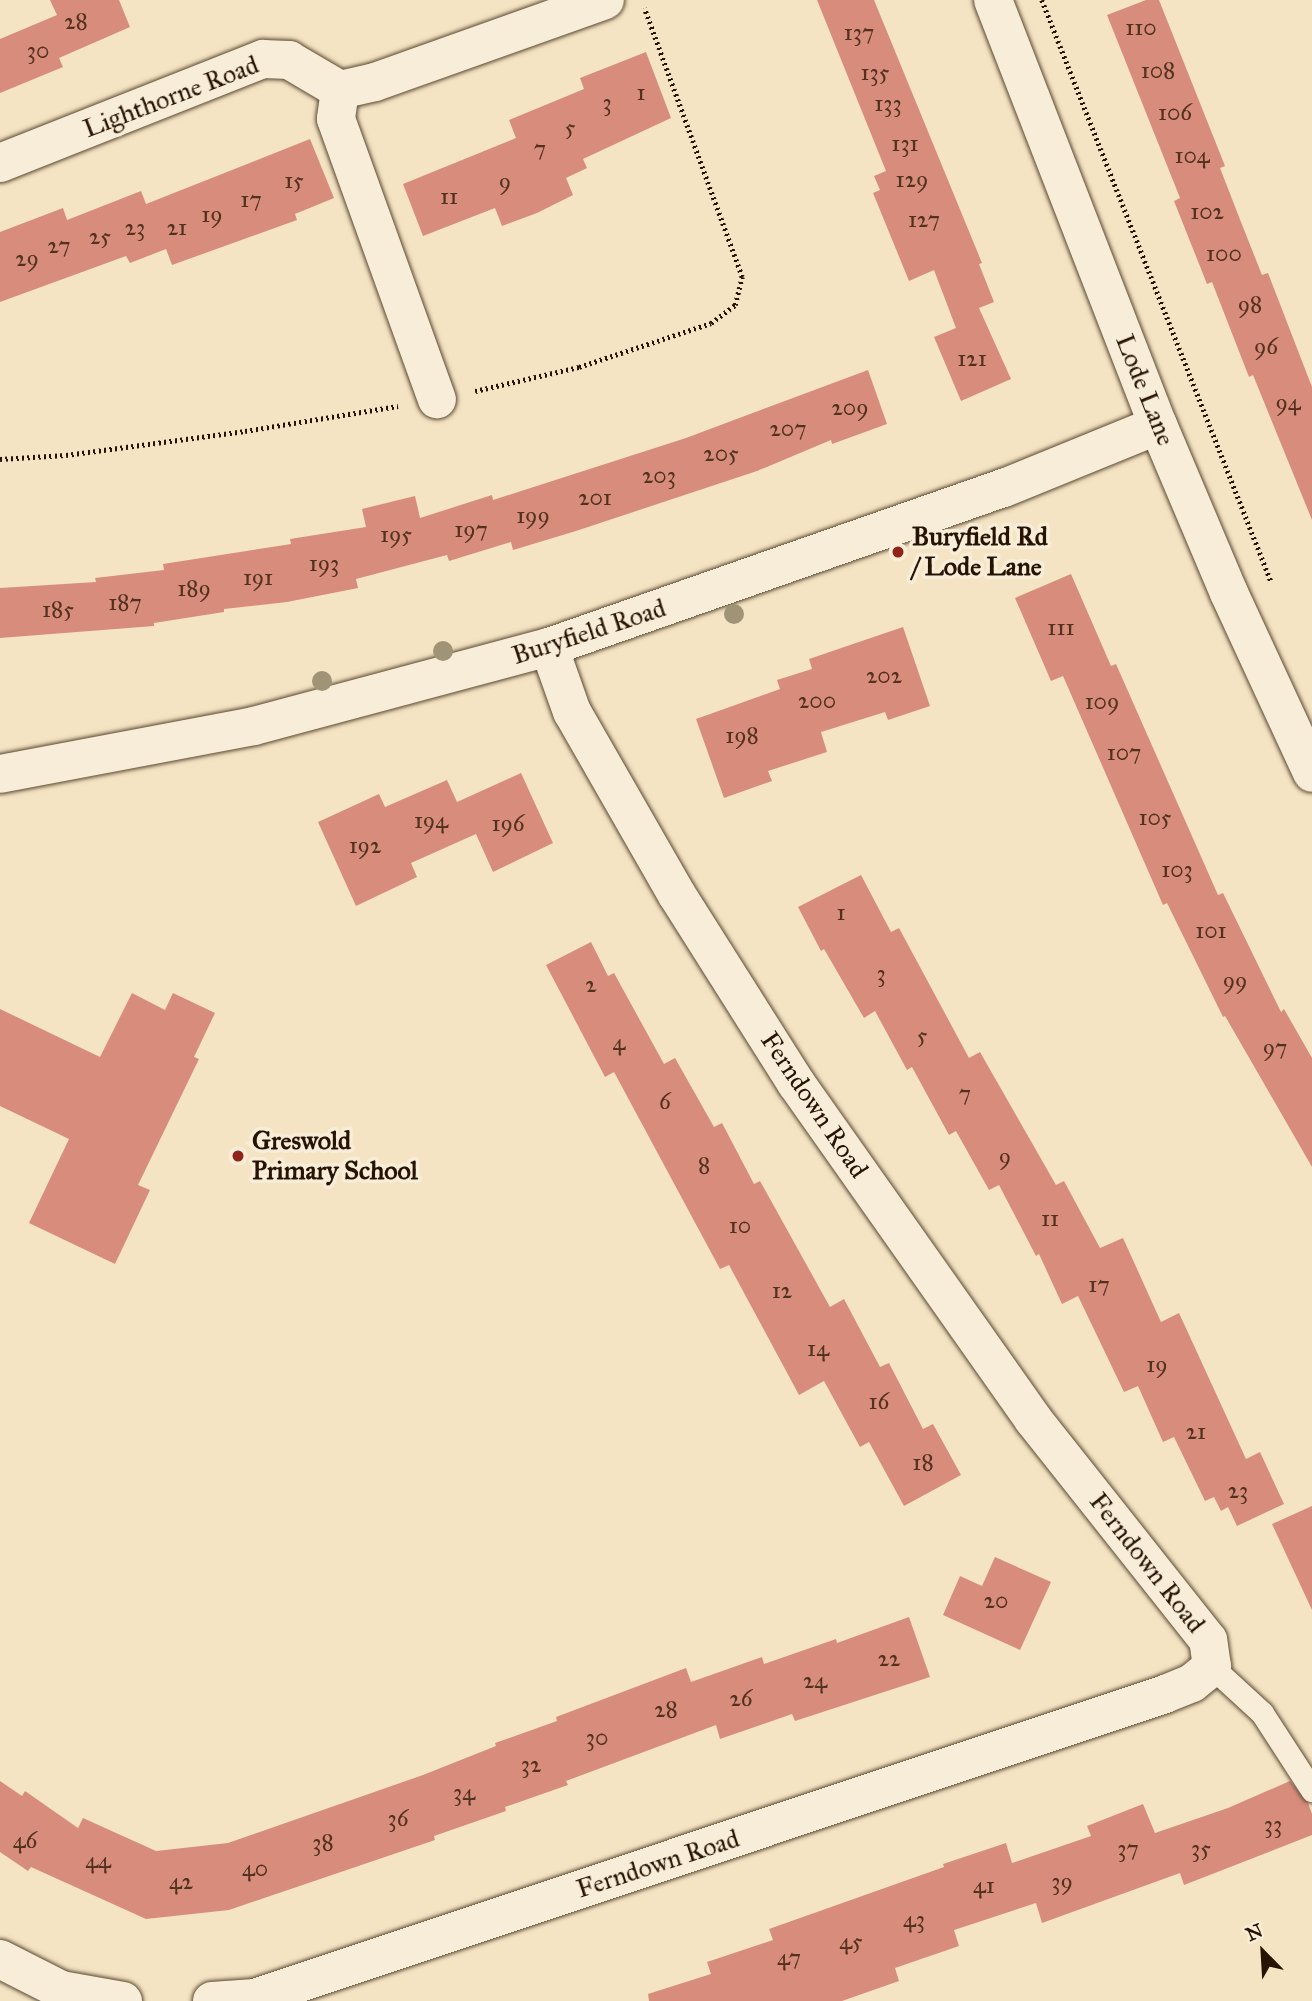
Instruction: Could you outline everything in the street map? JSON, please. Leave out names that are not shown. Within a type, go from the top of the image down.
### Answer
[{"type":"street","points":[[437,399],[336,119],[340,90],[375,82],[605,0]]},
{"type":"street","name":"Lode Lane","points":[[993,0],[1158,425],[1229,593],[1312,773]]},
{"type":"street","name":"Lighthorne Road","points":[[0,163],[263,60],[289,60],[340,90]]},
{"type":"street","name":"Buryfield Road","points":[[0,774],[254,726],[549,647],[1004,488],[1158,425]]},
{"type":"street","name":"Ferndown Road","points":[[212,2001],[255,1998],[1125,1708],[1192,1683],[1212,1667],[1208,1640],[1033,1419],[796,1083],[677,895],[572,712],[549,647]]},
{"type":"street","points":[[0,1959],[61,1990],[123,2001]]},
{"type":"lane","points":[[1212,1667],[1262,1713],[1312,1790]]},
{"type":"path","points":[[0,459],[65,455],[245,431],[437,399],[579,367],[711,323],[735,304],[742,277],[641,0]]},
{"type":"path","points":[[1042,0],[1276,592]]},
{"type":"building","points":[[50,0],[119,0],[130,27],[59,58],[63,67],[0,93],[0,39],[57,15]]},
{"type":"building","points":[[817,0],[874,0],[982,263],[979,264],[994,302],[979,308],[1011,379],[961,401],[934,337],[956,328],[934,270],[909,281],[873,193],[880,190],[874,176],[886,171]]},
{"type":"building","points":[[1146,0],[1159,0],[1225,166],[1220,168],[1241,222],[1262,275],[1268,273],[1312,387],[1312,520],[1253,375],[1249,377],[1212,282],[1207,284],[1174,201],[1180,198],[1107,15]]},
{"type":"building","points":[[646,52],[671,118],[583,159],[587,168],[566,178],[573,195],[537,213],[502,226],[495,208],[423,236],[403,184],[516,138],[509,120],[584,89],[580,78]]},
{"type":"building","points":[[310,139],[334,198],[295,214],[297,220],[172,265],[166,249],[130,263],[126,256],[0,302],[0,232],[63,208],[67,220],[141,191],[146,204]]},
{"type":"building","points":[[868,370],[887,424],[832,444],[831,440],[757,471],[576,531],[513,550],[511,542],[449,561],[447,555],[356,579],[358,588],[287,602],[224,609],[224,612],[154,623],[154,626],[0,638],[0,588],[96,582],[95,578],[164,570],[163,564],[291,544],[290,539],[366,527],[362,509],[415,496],[420,518],[492,495],[493,500],[686,438]]},
{"type":"building","points":[[1071,574],[1111,666],[1116,664],[1218,895],[1223,893],[1281,1012],[1284,1009],[1312,1058],[1312,1167],[1225,1016],[1223,1017],[1167,903],[1163,905],[1063,676],[1051,681],[1015,598]]},
{"type":"building","points":[[903,627],[930,706],[888,720],[885,712],[821,732],[827,752],[768,771],[772,781],[724,798],[696,719],[780,689],[777,680],[812,669],[809,659]]},
{"type":"building","points":[[521,773],[553,843],[493,872],[476,834],[411,863],[417,877],[356,906],[318,822],[379,794],[385,807],[447,780],[457,802]]},
{"type":"building","points":[[861,875],[891,932],[899,928],[969,1058],[980,1052],[1056,1185],[1064,1181],[1100,1248],[1123,1238],[1161,1322],[1179,1313],[1246,1459],[1260,1452],[1284,1504],[1237,1526],[1228,1507],[1221,1511],[1214,1497],[1205,1501],[1174,1437],[1163,1442],[1138,1386],[1124,1392],[1078,1296],[1062,1304],[1039,1254],[1036,1256],[999,1185],[989,1190],[956,1131],[949,1135],[912,1067],[907,1070],[875,1011],[864,1018],[824,949],[821,951],[798,907]]},
{"type":"building","points":[[591,942],[608,976],[614,973],[664,1064],[675,1058],[714,1127],[722,1123],[754,1184],[760,1181],[830,1307],[844,1299],[880,1367],[889,1363],[923,1429],[933,1424],[961,1475],[904,1506],[869,1442],[860,1447],[824,1381],[799,1395],[729,1265],[720,1269],[614,1072],[605,1077],[546,965]]},
{"type":"building","points":[[132,993],[165,1010],[173,993],[215,1013],[194,1057],[199,1059],[138,1185],[150,1190],[115,1264],[29,1223],[69,1139],[0,1106],[0,1009],[100,1057]]},
{"type":"building","points":[[1312,1506],[1312,1610],[1272,1524]]},
{"type":"building","points":[[995,1557],[1051,1582],[1020,1650],[943,1615],[960,1576],[982,1586]]},
{"type":"building","points":[[909,1617],[930,1677],[795,1721],[792,1714],[720,1739],[716,1725],[566,1781],[568,1785],[505,1807],[506,1811],[434,1836],[435,1840],[229,1910],[146,1919],[31,1867],[28,1871],[0,1852],[0,1781],[22,1796],[25,1791],[78,1828],[83,1818],[156,1851],[228,1843],[423,1775],[496,1746],[495,1743],[557,1721],[556,1717],[686,1668],[691,1682],[762,1657],[764,1664],[836,1639],[837,1643]]},
{"type":"building","points":[[1290,1781],[1308,1803],[1312,1814],[1312,1835],[1184,1885],[1180,1873],[1042,1923],[1036,1903],[954,1930],[959,1946],[895,1968],[899,1981],[842,2001],[649,2001],[648,1994],[711,1974],[707,1962],[773,1940],[769,1929],[944,1867],[943,1864],[1006,1843],[1012,1863],[1091,1836],[1087,1826],[1143,1804],[1155,1833],[1228,1808]]},
{"type":"place","name":"Buryfield Rd / Lode Lane","points":[[898,552]]},
{"type":"place","name":"Greswold Primary School","points":[[238,1156]]}]
